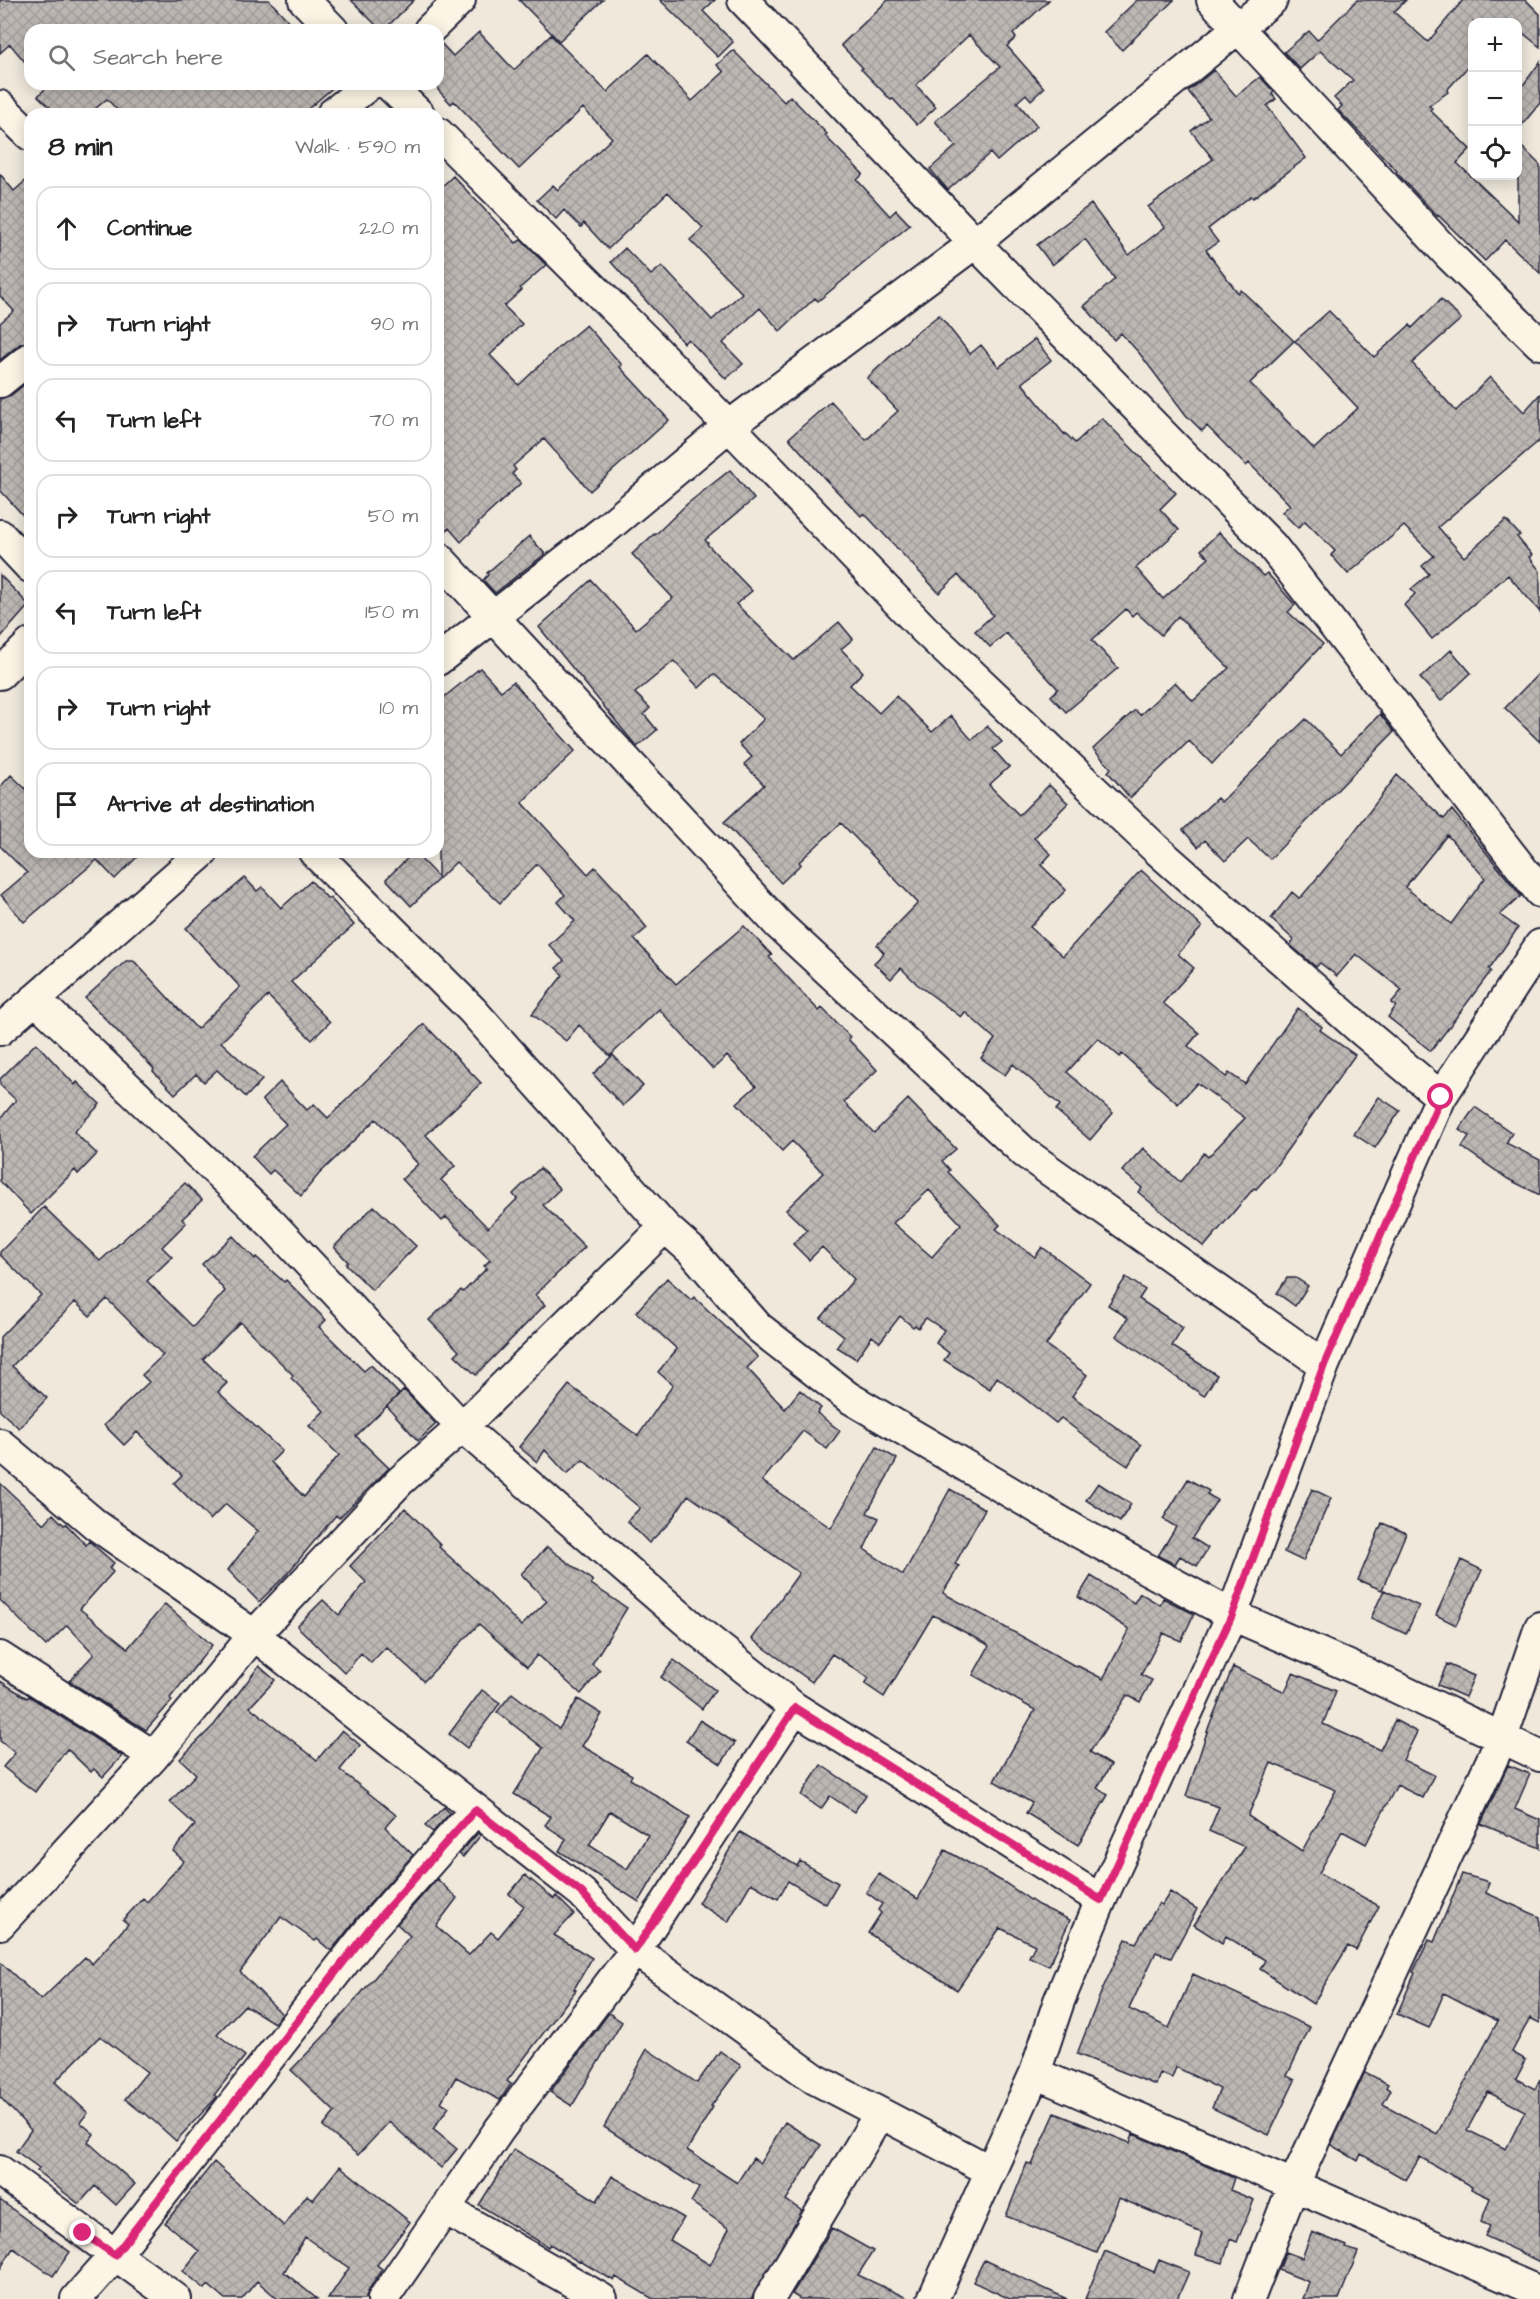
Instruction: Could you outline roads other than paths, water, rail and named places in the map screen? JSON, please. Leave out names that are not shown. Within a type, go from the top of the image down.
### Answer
[{"type":"street","points":[[304,0],[327,24]]},
{"type":"street","points":[[435,24],[460,0]]},
{"type":"street","points":[[742,0],[975,243],[1272,546],[1540,892]]},
{"type":"street","points":[[1212,0],[1448,254],[1540,344]]},
{"type":"street","points":[[444,655],[602,532],[729,426],[975,243],[1272,0]]},
{"type":"street","points":[[340,108],[362,90]]},
{"type":"street","points":[[394,90],[413,108]]},
{"type":"street","points":[[0,105],[24,129]]},
{"type":"street","points":[[444,139],[651,345],[924,629],[1155,848],[1360,1029],[1441,1097]]},
{"type":"street","points":[[0,382],[24,363]]},
{"type":"street","points":[[0,535],[24,561]]},
{"type":"street","points":[[444,562],[779,925],[1025,1153],[1324,1365]]},
{"type":"street","points":[[0,674],[24,650]]},
{"type":"street","points":[[0,1029],[196,858]]},
{"type":"street","points":[[320,858],[472,1010],[665,1227],[692,1251],[758,1327],[848,1396],[1080,1533],[1232,1615],[1372,1676],[1540,1755]]},
{"type":"street","points":[[933,2299],[1035,2073],[1059,2001],[1101,1900],[1232,1615],[1324,1365],[1441,1097],[1540,945]]},
{"type":"street","points":[[35,999],[273,1225],[462,1427],[694,1628],[795,1708],[1101,1900]]},
{"type":"street","points":[[0,1924],[154,1756],[254,1635],[400,1481],[462,1427],[665,1227]]},
{"type":"street","points":[[0,1444],[96,1525],[254,1635],[582,1893],[635,1950],[815,2079],[991,2171]]},
{"type":"street","points":[[1249,2299],[1294,2184],[1502,1738],[1540,1627]]},
{"type":"street","points":[[0,1657],[154,1756]]},
{"type":"street","points":[[383,2299],[500,2130],[635,1950],[795,1708]]},
{"type":"street","points":[[76,2299],[115,2255],[370,1928],[475,1810]]},
{"type":"street","points":[[1035,2073],[1540,2292]]},
{"type":"street","points":[[769,2299],[880,2113]]},
{"type":"street","points":[[0,2172],[176,2299]]},
{"type":"street","points":[[445,2209],[602,2299]]}]
